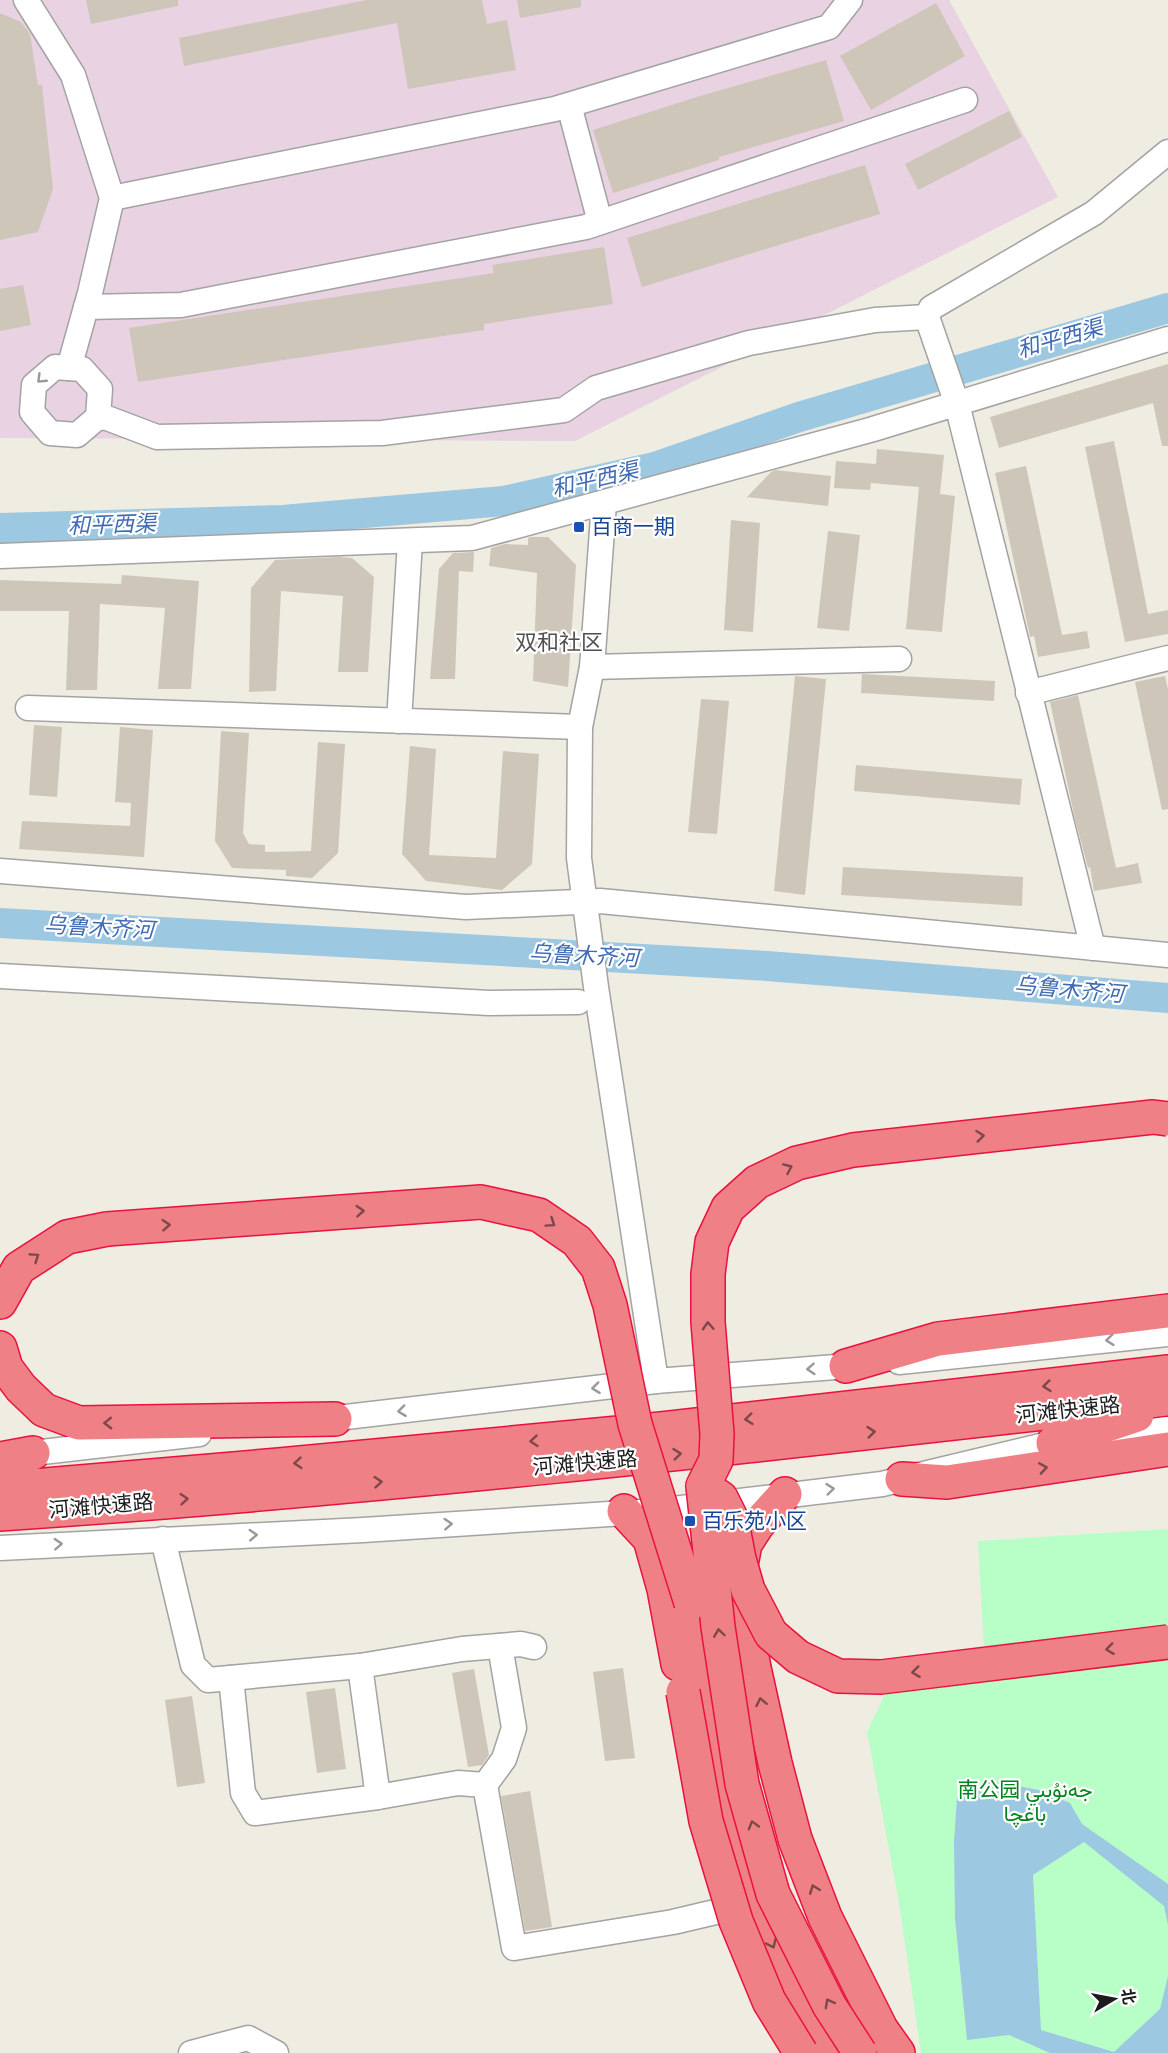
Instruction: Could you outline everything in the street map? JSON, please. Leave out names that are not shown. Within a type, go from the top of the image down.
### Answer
[{"type":"highway","points":[[860,2053],[829,2005],[773,1894],[741,1784],[718,1627],[703,1486],[716,1460],[717,1434],[708,1322],[708,1274],[712,1242],[728,1208],[757,1182],[797,1163],[853,1150],[1152,1117],[1168,1119]]},
{"type":"highway","points":[[0,1302],[19,1268],[68,1237],[107,1229],[481,1203],[539,1215],[577,1241],[598,1268],[610,1305],[635,1424],[691,1603],[711,1743],[738,1858],[767,1934],[800,2005],[831,2053]]},
{"type":"highway","points":[[846,1366],[938,1339],[1168,1311]]},
{"type":"highway","points":[[0,1348],[6,1368],[21,1388],[44,1410],[79,1423],[335,1419]]},
{"type":"highway","name":"河滩快速路","points":[[0,1486],[45,1485],[661,1430],[1168,1372]]},
{"type":"highway","name":"河滩快速路","points":[[0,1514],[664,1456],[1168,1399]]},
{"type":"highway","points":[[1053,1443],[1168,1404]]},
{"type":"highway","points":[[902,1479],[947,1482],[1165,1443]]},
{"type":"highway","points":[[0,1459],[33,1453]]},
{"type":"highway","points":[[703,1486],[721,1498],[731,1518],[748,1590],[771,1634],[798,1657],[838,1676],[881,1677],[1168,1642]]},
{"type":"highway","points":[[785,1494],[758,1524],[745,1544],[738,1581],[754,1668],[774,1763],[795,1839],[825,1917],[881,2029],[898,2053]]},
{"type":"highway","points":[[624,1511],[650,1539],[664,1589],[706,1821],[736,1921],[769,2001],[801,2053]]},
{"type":"street","points":[[26,0],[73,75],[112,198],[69,368]]},
{"type":"street","points":[[112,198],[569,105],[829,27],[850,0]]},
{"type":"street","points":[[86,307],[181,305],[586,227],[965,100]]},
{"type":"street","points":[[569,105],[600,222]]},
{"type":"street","points":[[1093,948],[957,404],[929,323],[931,308],[1094,213],[1168,152]]},
{"type":"street","points":[[98,417],[107,418],[157,437],[382,434],[564,410],[596,388],[749,342],[875,320],[929,323]]},
{"type":"street","points":[[0,556],[472,538],[870,430],[1168,339]]},
{"type":"street","points":[[55,367],[82,369],[100,389],[98,417],[77,435],[50,433],[32,412],[34,385],[55,367]]},
{"type":"street","points":[[604,503],[592,667],[580,727],[579,858],[585,911],[587,995],[656,1381]]},
{"type":"street","points":[[399,721],[410,541]]},
{"type":"street","points":[[1028,693],[1168,658]]},
{"type":"street","points":[[592,667],[899,659]]},
{"type":"street","points":[[28,708],[580,727]]},
{"type":"street","points":[[0,871],[466,907],[585,911],[600,901],[1168,955]]},
{"type":"street","points":[[0,976],[489,1003],[587,995]]},
{"type":"street","points":[[0,1453],[33,1453],[656,1381],[846,1366],[1168,1334]]},
{"type":"street","points":[[0,1548],[363,1530],[656,1510],[882,1484],[1053,1443],[1165,1443]]},
{"type":"street","points":[[164,1539],[193,1665],[208,1680],[360,1666],[462,1649],[520,1644],[534,1647]]},
{"type":"street","points":[[500,1646],[514,1728],[504,1759],[484,1785],[514,1948],[674,1922],[745,1905]]},
{"type":"street","points":[[360,1666],[378,1797]]},
{"type":"street","points":[[231,1678],[243,1793],[255,1813],[378,1797],[458,1783],[484,1785]]},
{"type":"street","points":[[191,2053],[248,2038],[276,2053]]},
{"type":"shaded area","points":[[0,0],[949,0],[1058,197],[575,441],[0,438]]},
{"type":"green space","name":"南公园 جەنۇبىي باغچا","points":[[1168,1529],[1168,2053],[921,2053],[899,1903],[867,1732],[892,1679],[985,1665],[978,1541]]},
{"type":"water","points":[[989,1781],[1039,1790],[1070,1803],[1082,1824],[1168,1884],[1168,1925],[1164,1906],[1084,1842],[1033,1875],[1041,2030],[1114,2052],[1160,2009],[1168,1976],[1168,2053],[1050,2053],[1009,2035],[967,2040],[955,1918],[954,1841],[957,1798]]},
{"type":"building","points":[[86,0],[178,0],[178,6],[91,24]]},
{"type":"building","points":[[366,0],[482,0],[487,24],[507,20],[516,70],[408,89],[397,23],[184,66],[179,38]]},
{"type":"building","points":[[517,0],[581,0],[581,7],[520,18]]},
{"type":"building","points":[[936,3],[965,56],[871,110],[840,56]]},
{"type":"building","points":[[0,13],[21,22],[30,34],[38,85],[42,85],[53,189],[38,232],[0,240]]},
{"type":"building","points":[[826,60],[844,121],[719,157],[719,160],[613,193],[593,130]]},
{"type":"building","points":[[1009,111],[1022,137],[918,190],[905,164]]},
{"type":"building","points":[[865,165],[880,214],[642,287],[627,238]]},
{"type":"building","points":[[604,247],[613,304],[484,324],[484,330],[138,382],[129,328],[494,273],[492,265]]},
{"type":"building","points":[[23,285],[31,325],[0,331],[0,289]]},
{"type":"building","points":[[1168,364],[1168,446],[1162,446],[1153,403],[999,448],[990,417]]},
{"type":"building","points":[[1114,441],[1148,614],[1168,610],[1168,634],[1125,642],[1085,447]]},
{"type":"building","points":[[877,449],[944,455],[940,494],[955,496],[942,632],[906,629],[919,487],[871,483],[870,490],[834,488],[836,461],[876,464]]},
{"type":"building","points":[[1026,466],[1062,635],[1087,631],[1090,648],[1038,657],[1034,636],[1030,637],[995,473]]},
{"type":"building","points":[[775,470],[831,476],[828,506],[747,497]]},
{"type":"building","points":[[731,520],[760,523],[753,632],[724,630]]},
{"type":"building","points":[[828,531],[860,535],[849,631],[817,628]]},
{"type":"building","points":[[548,537],[576,565],[568,687],[533,681],[537,573],[489,566],[491,548],[505,544],[528,545],[528,538]]},
{"type":"building","points":[[474,552],[473,572],[459,571],[455,679],[430,679],[439,569],[453,553]]},
{"type":"building","points":[[352,558],[374,577],[368,672],[338,672],[343,596],[281,591],[276,691],[249,692],[251,588],[275,560]]},
{"type":"building","points":[[122,575],[199,581],[191,689],[158,689],[165,608],[100,604],[97,690],[66,690],[69,611],[0,611],[0,580],[121,584]]},
{"type":"building","points":[[862,674],[995,681],[994,701],[861,693]]},
{"type":"building","points":[[795,676],[826,679],[805,895],[774,891]]},
{"type":"building","points":[[1165,676],[1168,689],[1168,809],[1162,810],[1135,682]]},
{"type":"building","points":[[1078,695],[1116,868],[1138,863],[1142,883],[1094,891],[1090,867],[1088,868],[1075,819],[1050,702]]},
{"type":"building","points":[[701,699],[729,701],[717,834],[688,832]]},
{"type":"building","points":[[34,725],[62,727],[57,797],[29,795]]},
{"type":"building","points":[[120,727],[153,730],[144,857],[19,849],[22,821],[130,826],[131,803],[115,802]]},
{"type":"building","points":[[221,731],[249,733],[243,833],[249,844],[265,845],[265,852],[311,851],[318,742],[345,744],[338,853],[312,878],[286,876],[286,870],[232,868],[215,841]]},
{"type":"building","points":[[410,746],[436,749],[429,855],[496,858],[503,751],[539,754],[532,864],[502,890],[426,881],[402,854]]},
{"type":"building","points":[[856,765],[1022,779],[1020,805],[854,791]]},
{"type":"building","points":[[843,867],[1023,877],[1022,906],[841,895]]},
{"type":"building","points":[[623,1668],[635,1758],[605,1761],[593,1672]]},
{"type":"building","points":[[474,1669],[489,1755],[482,1765],[468,1767],[452,1673]]},
{"type":"building","points":[[335,1688],[346,1769],[317,1773],[306,1692]]},
{"type":"building","points":[[192,1696],[205,1783],[177,1787],[165,1700]]},
{"type":"building","points":[[530,1791],[552,1927],[525,1931],[501,1796]]},
{"type":"waterway","name":"和平西渠","points":[[0,528],[283,520],[504,501],[655,467],[799,417],[1168,308]]},
{"type":"waterway","name":"乌鲁木齐河","points":[[0,923],[767,966],[1168,998]]},
{"type":"place","name":"百商一期","points":[[579,527]]},
{"type":"place","name":"百乐苑小区","points":[[690,1521]]},
{"type":"district","name":"双和社区","points":[[559,643]]}]
